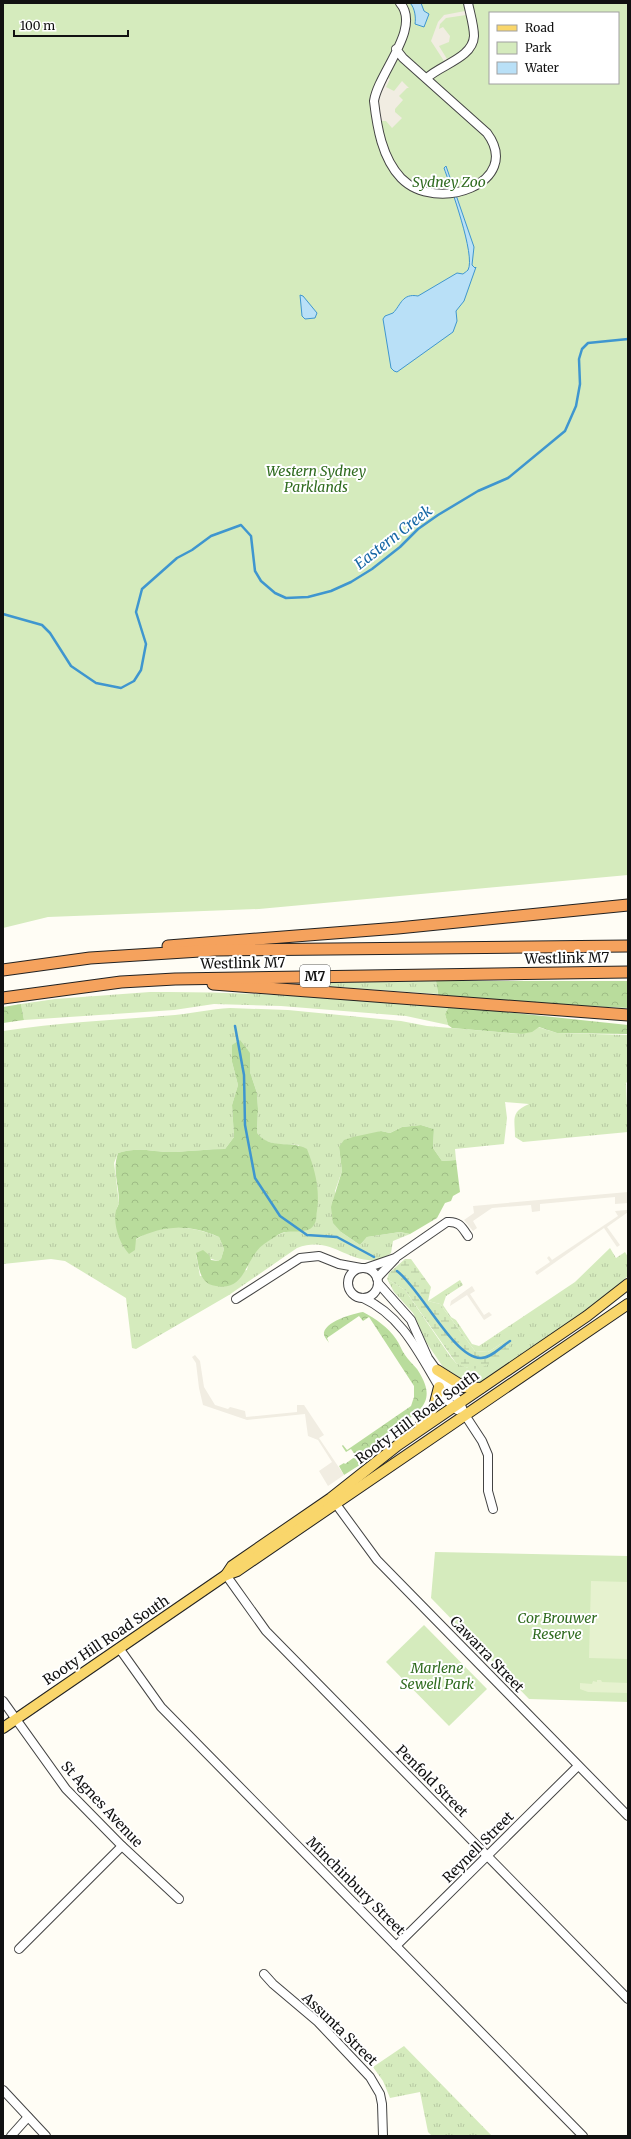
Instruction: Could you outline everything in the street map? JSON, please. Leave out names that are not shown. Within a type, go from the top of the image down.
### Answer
[{"type":"highway","points":[[130,954],[174,945],[398,928],[624,905]]},
{"type":"highway","name":"Westlink M7","points":[[3,970],[60,961],[130,954],[216,950],[628,946]]},
{"type":"highway","name":"Westlink M7","points":[[3,998],[106,984],[175,979],[628,972]]},
{"type":"highway","name":"M7","points":[[175,979],[228,986],[439,999],[628,1015]]},
{"type":"main road","name":"Rooty Hill Road South","points":[[334,1501],[414,1434],[587,1316],[628,1284]]},
{"type":"main road","name":"Rooty Hill Road South","points":[[3,1728],[226,1575],[232,1566],[465,1415],[628,1304]]},
{"type":"main road","points":[[437,1370],[464,1387],[482,1388]]},
{"type":"main road","points":[[414,1434],[434,1407],[438,1387]]},
{"type":"street","points":[[396,49],[403,58],[487,133],[496,148],[495,158],[491,171],[478,184],[454,193],[430,194],[412,187],[397,173],[384,151],[375,97],[407,22],[406,12],[400,3]]},
{"type":"street","points":[[427,78],[461,56],[471,46],[474,35],[468,3]]},
{"type":"street","points":[[363,1298],[375,1292],[377,1281],[396,1258],[447,1222],[460,1224],[468,1236]]},
{"type":"street","points":[[236,1299],[295,1260],[315,1256],[328,1258],[339,1264],[371,1270],[377,1281],[411,1320],[424,1351],[437,1370],[456,1405]]},
{"type":"street","points":[[347,1281],[352,1272],[396,1258]]},
{"type":"street","points":[[339,1264],[347,1281],[348,1288],[352,1294],[381,1307],[399,1323],[438,1387],[465,1415],[482,1441],[488,1455],[488,1490],[493,1509]]},
{"type":"street","name":"Cawarra Street","points":[[334,1501],[377,1560],[628,1816]]},
{"type":"street","name":"Penfold Street","points":[[226,1575],[266,1631],[628,1999]]},
{"type":"street","name":"Minchinbury Street","points":[[119,1648],[162,1707],[582,2136]]},
{"type":"street","name":"St Agnes Avenue","points":[[3,1702],[56,1778],[122,1846],[179,1899]]},
{"type":"street","name":"Reynell Street","points":[[396,1946],[578,1766]]},
{"type":"street","points":[[18,1949],[122,1846]]},
{"type":"street","name":"Assunta Street","points":[[264,1974],[272,1984],[318,2022],[370,2077],[380,2094],[382,2104],[383,2136]]},
{"type":"street","points":[[3,2090],[46,2136]]},
{"type":"street","points":[[11,2136],[28,2117]]},
{"type":"green space","name":"Western Sydney Parklands","points":[[3,3],[628,3],[628,875],[259,909],[48,917],[3,928]]},
{"type":"green space","points":[[436,981],[438,994],[324,986],[324,982]]},
{"type":"green space","points":[[436,981],[628,981],[628,1008],[439,999]]},
{"type":"green space","points":[[150,992],[262,994],[449,1006],[445,1014],[448,1025],[406,1016],[281,1006],[214,1004],[174,1010],[24,1020],[21,1004],[55,999]]},
{"type":"green space","points":[[21,1004],[24,1020],[3,1023],[3,1007]]},
{"type":"green space","points":[[449,1006],[628,1025],[628,1034],[557,1033],[539,1027],[532,1032],[521,1034],[452,1028],[448,1025],[445,1014]]},
{"type":"green space","points":[[223,1009],[288,1010],[401,1021],[427,1026],[521,1034],[538,1027],[557,1033],[628,1035],[628,1081],[626,1083],[628,1132],[523,1142],[515,1137],[514,1121],[516,1113],[529,1104],[505,1102],[507,1118],[504,1144],[455,1149],[456,1160],[442,1161],[433,1148],[434,1129],[421,1125],[402,1127],[390,1133],[381,1131],[339,1147],[342,1171],[335,1191],[341,1232],[360,1245],[367,1237],[400,1232],[410,1234],[393,1241],[391,1253],[380,1260],[367,1260],[320,1245],[310,1245],[297,1248],[229,1295],[136,1349],[132,1348],[126,1298],[65,1261],[51,1259],[3,1264],[3,1031],[68,1023],[175,1015]],"holes":[[[250,1053],[250,1072],[257,1093],[257,1133],[266,1141],[271,1143],[299,1145],[309,1229],[286,1232],[259,1247],[249,1260],[247,1270],[200,1276],[196,1254],[218,1261],[221,1259],[224,1249],[219,1237],[194,1229],[178,1227],[161,1229],[148,1232],[135,1240],[134,1250],[118,1235],[116,1210],[119,1203],[114,1163],[118,1153],[133,1150],[176,1152],[225,1149],[234,1137],[232,1105],[238,1085],[232,1062]]]},
{"type":"green space","points":[[240,1040],[250,1053],[250,1072],[257,1093],[257,1133],[269,1142],[300,1146],[307,1149],[316,1179],[318,1203],[316,1221],[312,1227],[305,1231],[286,1232],[276,1236],[260,1248],[240,1278],[234,1283],[226,1286],[216,1286],[210,1285],[203,1278],[199,1269],[196,1253],[203,1250],[209,1255],[211,1260],[218,1261],[221,1259],[224,1249],[219,1237],[187,1228],[166,1229],[146,1234],[136,1239],[135,1250],[129,1254],[125,1250],[118,1234],[115,1222],[116,1210],[119,1202],[116,1159],[118,1153],[133,1150],[176,1152],[225,1149],[234,1137],[232,1105],[238,1085],[232,1062],[232,1045]]},
{"type":"green space","points":[[421,1125],[434,1129],[433,1148],[442,1161],[456,1160],[460,1192],[453,1196],[451,1201],[445,1203],[437,1218],[410,1234],[400,1232],[367,1237],[360,1245],[341,1232],[333,1223],[331,1207],[342,1171],[339,1147],[344,1140],[353,1137],[381,1131],[390,1133],[402,1127]]},
{"type":"green space","points":[[610,1248],[616,1258],[625,1252],[628,1257],[628,1276],[595,1306],[482,1383],[466,1384],[467,1382],[443,1367],[426,1342],[413,1313],[394,1292],[387,1279],[405,1290],[450,1356],[456,1363],[468,1368],[507,1340],[488,1352],[475,1351],[440,1304],[428,1301],[460,1280],[463,1285],[446,1296],[443,1305],[451,1317],[456,1320],[472,1344],[479,1346],[575,1282]]},
{"type":"green space","points":[[405,1259],[411,1259],[431,1287],[428,1301],[440,1304],[475,1351],[488,1352],[507,1340],[510,1341],[509,1350],[490,1363],[478,1368],[471,1369],[456,1363],[405,1290],[387,1279],[389,1273]]},
{"type":"green space","points":[[363,1312],[390,1331],[408,1359],[417,1369],[424,1381],[427,1391],[426,1399],[417,1413],[389,1434],[380,1447],[370,1457],[344,1475],[339,1466],[344,1463],[345,1464],[356,1456],[351,1449],[346,1452],[342,1446],[343,1445],[347,1450],[411,1406],[414,1397],[414,1386],[369,1317],[363,1321],[359,1316],[327,1338],[329,1343],[325,1337],[325,1330],[333,1322],[353,1314]]},
{"type":"green space","name":"Cor Brouwer Reserve","points":[[435,1552],[628,1556],[628,1702],[529,1699],[431,1598]]},
{"type":"green space","points":[[591,1581],[628,1582],[628,1659],[589,1658]]},
{"type":"green space","name":"Marlene Sewell Park","points":[[424,1625],[487,1689],[449,1726],[386,1662]]},
{"type":"green space","points":[[597,1680],[601,1680],[602,1682],[628,1683],[628,1693],[588,1692],[580,1689],[580,1683],[592,1684],[593,1681],[597,1682]]},
{"type":"green space","points":[[404,2046],[492,2136],[432,2136],[428,2132],[420,2092],[390,2098],[383,2081],[373,2067]]},
{"type":"shaded area","points":[[465,11],[466,15],[446,18],[440,24],[439,29],[443,27],[450,36],[449,42],[439,46],[447,59],[444,61],[431,41],[438,22],[444,15]]},
{"type":"shaded area","points":[[391,52],[398,57],[388,78],[390,79],[386,87],[394,91],[402,81],[409,88],[407,88],[399,96],[403,100],[395,109],[395,112],[402,118],[392,128],[386,121],[380,121],[375,128],[370,101]]},
{"type":"shaded area","points":[[628,1192],[628,1203],[615,1204],[615,1197],[540,1204],[540,1211],[532,1212],[531,1205],[492,1208],[473,1221],[477,1228],[473,1231],[464,1220],[474,1213],[473,1206]]},
{"type":"shaded area","points":[[627,1210],[628,1212],[607,1227],[620,1245],[617,1247],[604,1228],[537,1275],[535,1272],[550,1262],[547,1258],[549,1256],[552,1260],[618,1216],[615,1211]]},
{"type":"shaded area","points":[[472,1286],[475,1291],[470,1294],[484,1315],[489,1312],[492,1315],[484,1320],[467,1295],[450,1306],[451,1301]]},
{"type":"shaded area","points":[[195,1355],[200,1361],[204,1387],[215,1405],[228,1409],[230,1407],[245,1411],[246,1417],[297,1412],[297,1405],[304,1405],[324,1435],[319,1438],[344,1475],[328,1486],[319,1471],[332,1462],[318,1440],[308,1436],[305,1414],[247,1420],[203,1405],[196,1363],[192,1357]]},
{"type":"water","points":[[410,3],[421,3],[424,11],[429,14],[424,27],[415,24],[415,13]]},
{"type":"water","points":[[446,166],[474,247],[472,265],[475,268],[476,267],[464,301],[456,311],[457,321],[453,332],[397,372],[391,368],[383,319],[385,316],[393,313],[402,300],[408,296],[418,296],[457,273],[463,274],[468,270],[470,262],[466,236],[444,168]]},
{"type":"water","points":[[300,295],[303,296],[317,313],[315,318],[305,319],[302,316]]},
{"type":"waterway","name":"Eastern Creek","points":[[3,614],[42,625],[50,633],[71,666],[96,683],[121,688],[134,681],[141,670],[146,644],[136,612],[142,589],[177,558],[192,550],[211,536],[241,525],[251,536],[255,571],[261,581],[275,593],[286,598],[308,597],[331,591],[351,582],[372,569],[400,547],[418,529],[438,515],[478,491],[508,478],[565,431],[576,406],[580,384],[579,359],[582,349],[588,343],[628,339]]},
{"type":"waterway","points":[[235,1026],[244,1075],[245,1125],[255,1178],[280,1216],[307,1235],[337,1237],[374,1257]]},
{"type":"waterway","points":[[397,1271],[416,1292],[449,1336],[471,1355],[481,1358],[489,1356],[510,1341]]},
{"type":"park label","name":"Sydney Zoo","points":[[449,182]]}]
